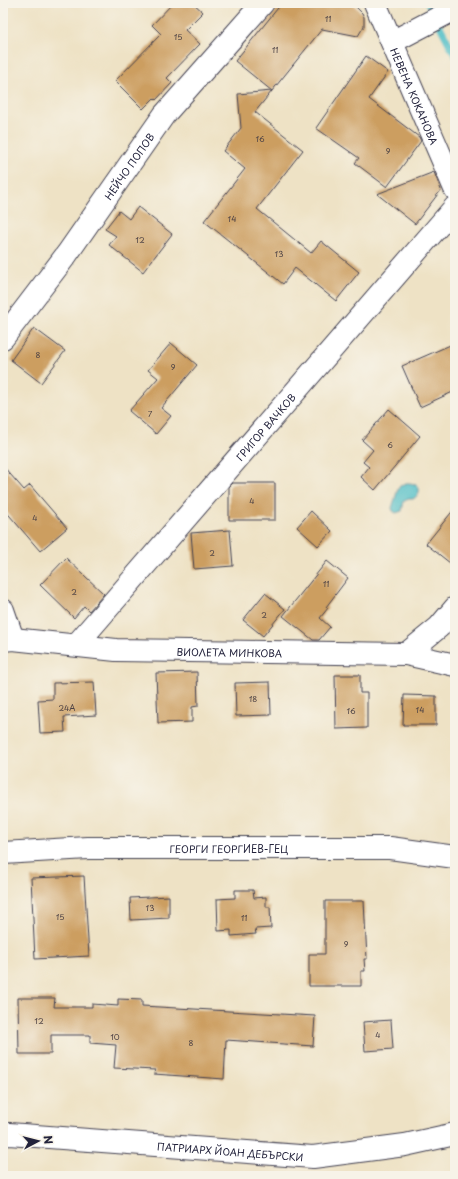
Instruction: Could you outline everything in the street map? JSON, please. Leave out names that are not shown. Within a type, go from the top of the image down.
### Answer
[{"type":"street","name":"НЕЙЧО ПОПОВ","points":[[3,338],[67,254],[164,115],[264,3]]},
{"type":"street","name":"НЕВЕНА КОКАНОВА","points":[[375,3],[455,189]]},
{"type":"street","points":[[392,42],[455,9]]},
{"type":"street","name":"ГРИГОР ВАЧКОВ","points":[[76,645],[455,208]]},
{"type":"street","points":[[406,654],[439,627],[455,608]]},
{"type":"street","points":[[3,610],[8,640]]},
{"type":"street","name":"ВИОЛЕТА МИНКОВА","points":[[8,640],[76,645],[116,650],[406,654],[455,665]]},
{"type":"street","name":"ГЕОРГИ ГЕОРГИЕВ-ГЕЦ","points":[[3,853],[88,848],[390,848],[455,857]]},
{"type":"street","name":"ПАТРИАРХ ЙОАН ДЕБЪРСКИ","points":[[3,1135],[313,1157],[405,1145],[455,1134]]},
{"type":"water","points":[[406,483],[417,486],[419,493],[413,499],[404,501],[402,511],[396,513],[392,508],[398,489]]},
{"type":"building","points":[[173,3],[193,3],[203,12],[185,30],[200,44],[167,78],[172,83],[156,100],[154,98],[143,109],[115,81],[161,34],[152,25]]},
{"type":"building","points":[[282,3],[352,3],[362,13],[364,17],[364,26],[358,36],[322,29],[272,91],[235,61]]},
{"type":"building","points":[[366,56],[388,72],[369,99],[419,137],[421,141],[387,187],[355,163],[359,158],[316,128]]},
{"type":"building","points":[[272,91],[255,112],[303,150],[257,209],[311,253],[321,241],[359,272],[336,301],[295,268],[283,284],[204,221],[245,169],[223,151],[241,128],[238,94]]},
{"type":"building","points":[[434,172],[441,190],[415,224],[377,194]]},
{"type":"building","points":[[138,207],[172,234],[143,272],[109,245],[116,236],[105,229],[119,211],[129,219]]},
{"type":"building","points":[[34,328],[65,351],[41,383],[11,360]]},
{"type":"building","points":[[171,343],[197,365],[161,408],[171,416],[156,434],[129,411],[158,378],[148,370]]},
{"type":"building","points":[[455,343],[455,391],[420,407],[402,366]]},
{"type":"building","points":[[389,409],[420,436],[375,490],[361,477],[369,467],[363,462],[373,450],[362,440]]},
{"type":"building","points":[[3,466],[24,490],[30,485],[67,528],[40,551],[3,508]]},
{"type":"building","points":[[233,483],[275,483],[275,520],[229,520],[229,487]]},
{"type":"building","points":[[455,508],[455,567],[426,544]]},
{"type":"building","points":[[311,511],[332,531],[318,546],[297,527]]},
{"type":"building","points":[[230,530],[233,566],[194,569],[191,533]]},
{"type":"building","points":[[66,558],[104,594],[89,611],[84,606],[74,618],[40,585]]},
{"type":"building","points":[[327,561],[348,578],[326,607],[328,608],[320,618],[330,627],[319,640],[313,640],[283,616]]},
{"type":"building","points":[[265,593],[285,609],[263,636],[243,620]]},
{"type":"building","points":[[197,672],[198,706],[192,707],[192,722],[158,723],[156,673]]},
{"type":"building","points":[[335,675],[360,675],[360,693],[367,693],[367,728],[336,729]]},
{"type":"building","points":[[94,682],[96,715],[64,717],[65,732],[40,733],[38,700],[53,699],[53,683]]},
{"type":"building","points":[[270,682],[271,715],[236,716],[235,683]]},
{"type":"building","points":[[404,695],[436,696],[436,725],[403,725]]},
{"type":"building","points":[[84,876],[89,956],[35,959],[31,878]]},
{"type":"building","points":[[235,890],[253,890],[254,898],[266,897],[266,907],[270,907],[271,928],[255,929],[256,934],[231,936],[231,930],[218,931],[217,899],[235,898]]},
{"type":"building","points":[[169,896],[169,918],[131,920],[130,898]]},
{"type":"building","points":[[325,901],[364,901],[367,959],[364,959],[365,971],[361,971],[361,986],[309,986],[309,954],[325,954]]},
{"type":"building","points":[[18,998],[55,998],[54,1007],[92,1007],[92,1004],[118,1006],[118,999],[142,1000],[142,1006],[315,1016],[313,1046],[226,1040],[224,1079],[154,1074],[155,1070],[114,1068],[116,1045],[90,1043],[90,1035],[51,1035],[51,1054],[19,1054]]},
{"type":"building","points":[[391,1020],[393,1049],[365,1051],[363,1022]]},
{"type":"waterway","points":[[428,3],[455,55]]}]
